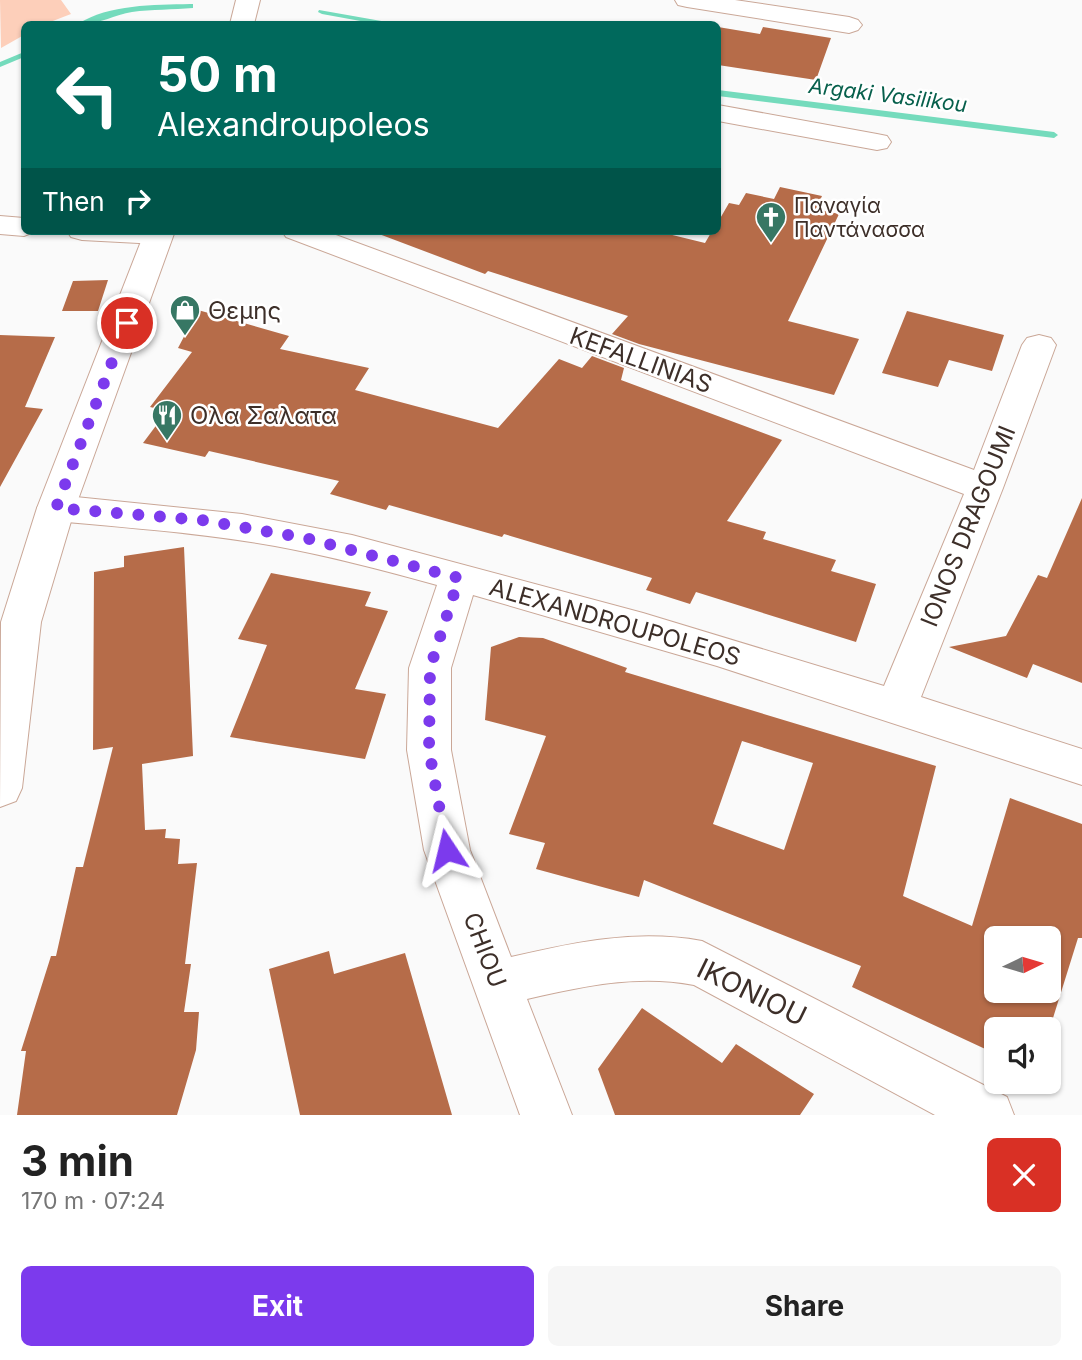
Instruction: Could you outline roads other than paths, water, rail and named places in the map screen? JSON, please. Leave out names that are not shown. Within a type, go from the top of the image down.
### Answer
[{"type":"street","points":[[243,21],[248,0]]},
{"type":"street","points":[[687,0],[849,24]]},
{"type":"street","points":[[721,114],[877,142]]},
{"type":"street","points":[[0,225],[21,227]]},
{"type":"street","points":[[0,788],[21,622],[56,508],[120,344],[158,235]]},
{"type":"street","name":"KEFALLINIAS","points":[[309,235],[985,488]]},
{"type":"street","name":"IONOS DRAGOUMI","points":[[896,706],[985,488],[1039,345]]},
{"type":"street","name":"ALEXANDROUPOLEOS","points":[[56,508],[201,520],[305,538],[599,615],[896,706],[1082,767]]},
{"type":"street","name":"CHIOU","points":[[459,578],[430,668],[429,750],[447,850],[546,1115]]},
{"type":"street","name":"IKONIOU","points":[[497,983],[587,963],[642,956],[674,957],[702,964],[988,1115]]},
{"type":"waterway","name":"Argaki Vasilikou","points":[[91,21],[135,9],[190,6]]},
{"type":"waterway","name":"Argaki Vasilikou","points":[[322,12],[371,21]]},
{"type":"waterway","name":"Argaki Vasilikou","points":[[0,65],[21,55]]},
{"type":"waterway","name":"Argaki Vasilikou","points":[[721,93],[1054,135]]},
{"type":"place","name":"Παναγία Παντάνασσα","points":[[771,244]]},
{"type":"place","name":"Θεμης","points":[[185,337]]},
{"type":"place","name":"Ολα Σαλατα","points":[[167,442]]}]
